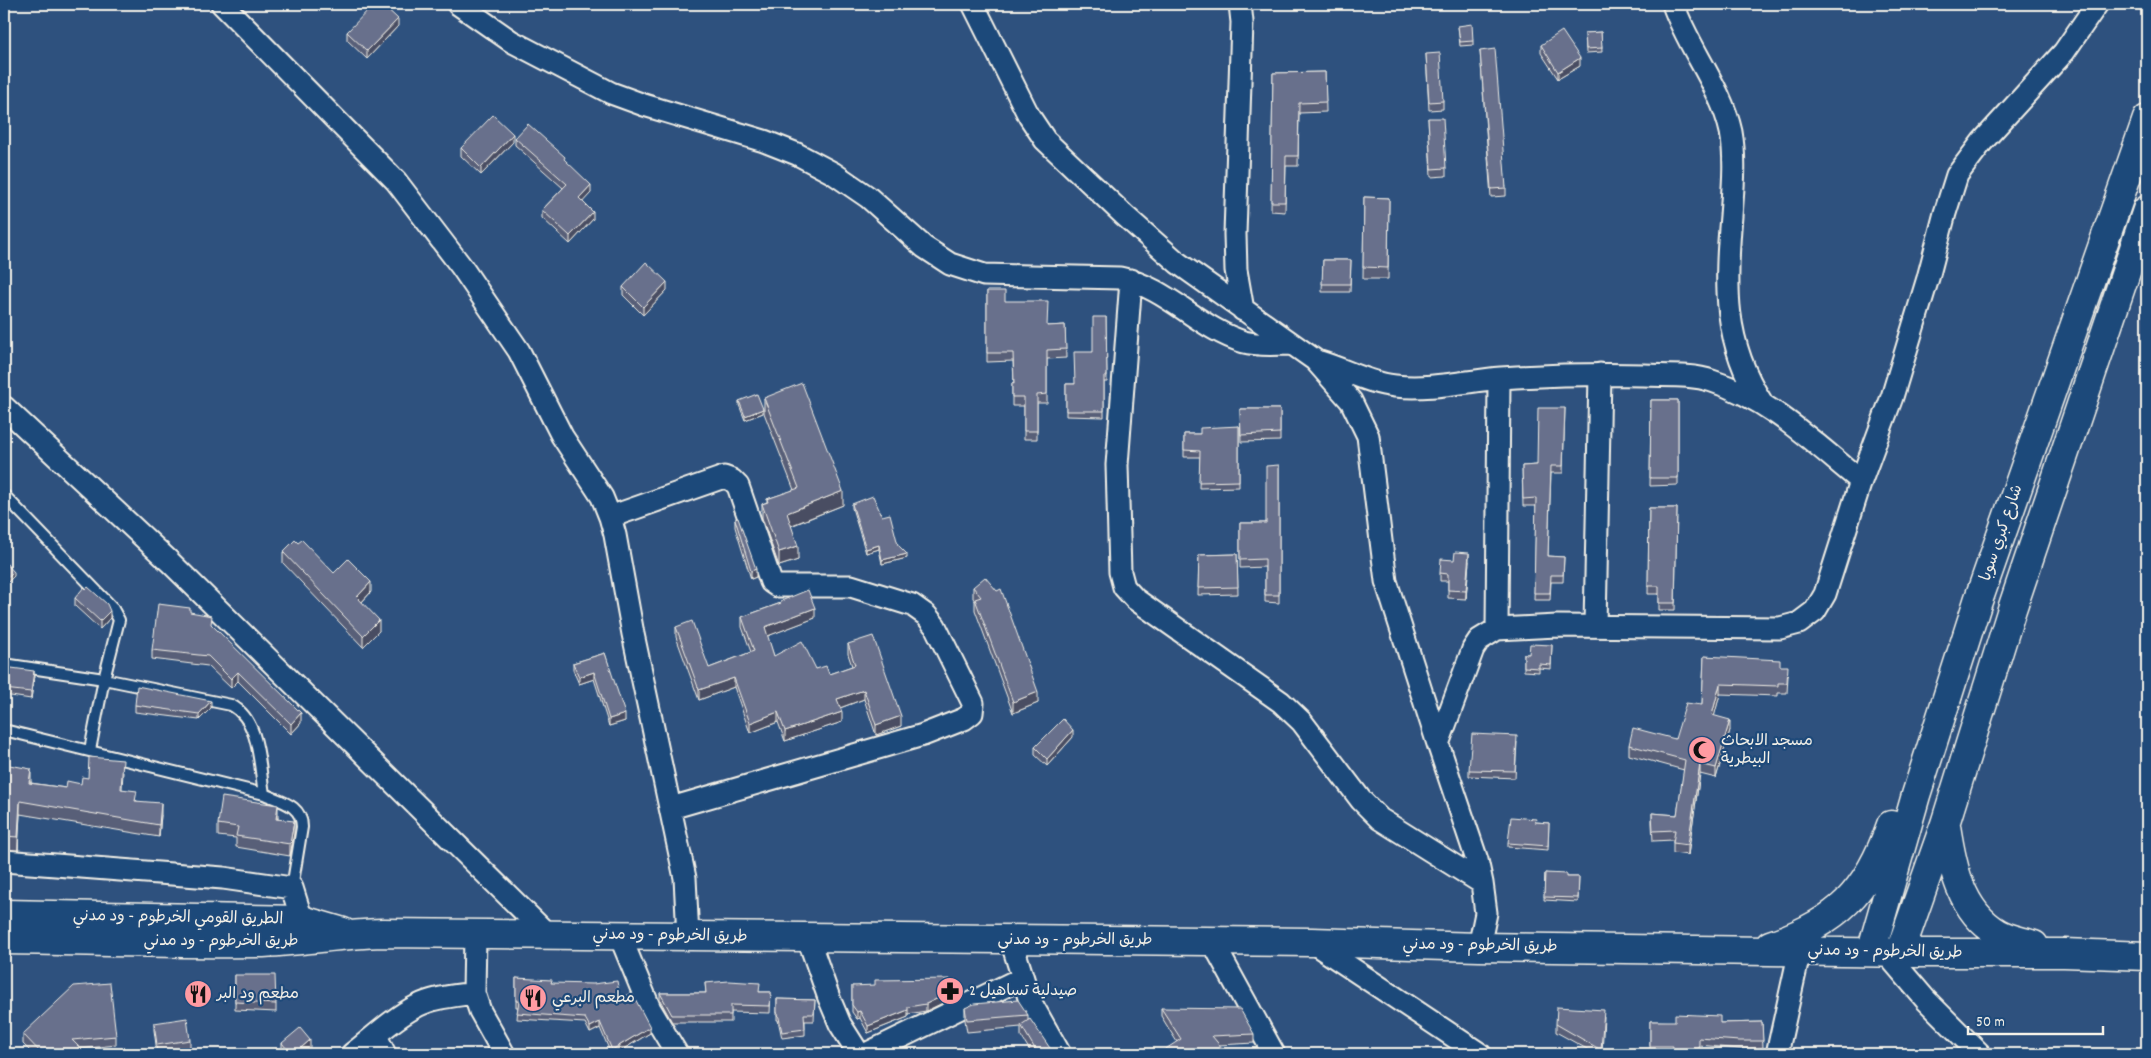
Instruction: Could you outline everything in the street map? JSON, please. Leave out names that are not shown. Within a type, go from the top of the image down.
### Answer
[{"type":"highway","name":"شارع كبري سوبا","points":[[1886,952],[1898,856],[1935,737],[1978,600],[2147,119]]},
{"type":"highway","name":"شارع كبري سوبا","points":[[1886,952],[1946,824],[2012,608],[2147,210]]},
{"type":"highway","points":[[2033,444],[2065,455]]},
{"type":"highway","points":[[2011,506],[2044,515]]},
{"type":"highway","points":[[1754,951],[1796,936],[1822,923],[1834,915],[1856,894],[1886,841],[1910,775],[1922,754],[1935,737]]},
{"type":"highway","points":[[1946,824],[1950,858],[1965,899],[1974,913],[1998,933],[2064,953]]},
{"type":"highway","name":"الطريق القومي الخرطوم - ود مدني","points":[[4,914],[350,934]]},
{"type":"highway","name":"طريق الخرطوم - ود مدني","points":[[4,940],[302,931]]},
{"type":"highway","name":"طريق الخرطوم - ود مدني","points":[[350,934],[1312,942],[1479,947],[2064,953],[2147,956]]},
{"type":"street","points":[[222,4],[396,181],[461,266],[519,351],[562,436],[602,497],[610,517],[685,878],[688,936]]},
{"type":"street","points":[[458,4],[511,41],[610,93],[644,106],[764,141],[797,154],[833,173],[868,197],[924,247],[950,264],[984,275],[1120,278],[1132,280],[1152,289],[1232,337],[1256,344],[1290,344]]},
{"type":"street","points":[[973,4],[1029,116],[1046,140],[1117,209],[1178,263],[1315,360],[1371,381],[1397,386],[1428,386],[1499,378],[1600,374],[1672,376],[1710,380],[1745,393],[1763,404],[1861,482]]},
{"type":"street","points":[[1240,4],[1242,22],[1235,234],[1236,270],[1243,310]]},
{"type":"street","points":[[1673,4],[1685,34],[1725,110],[1731,133],[1734,167],[1728,253],[1730,320],[1742,367],[1763,404]]},
{"type":"street","points":[[1438,744],[1473,649],[1479,640],[1497,629],[1596,626],[1780,628],[1799,623],[1815,612],[1825,594],[1861,482],[1892,397],[1957,175],[1982,142],[2064,52],[2097,4]]},
{"type":"street","points":[[1132,280],[1117,465],[1120,572],[1124,586],[1135,599],[1281,702],[1302,722],[1361,800],[1380,819],[1482,883]]},
{"type":"street","points":[[1315,360],[1351,401],[1368,436],[1386,581],[1477,860],[1482,883],[1486,913],[1479,947]]},
{"type":"street","points":[[1596,626],[1600,374]]},
{"type":"street","points":[[1497,629],[1499,378]]},
{"type":"street","points":[[4,407],[170,562],[548,935]]},
{"type":"street","points":[[610,517],[724,477],[732,480],[738,486],[771,582],[777,586],[850,586],[912,605],[926,615],[935,626],[973,703],[972,712],[964,719],[923,736],[671,808]]},
{"type":"street","points":[[4,862],[223,878],[292,888],[302,931]]},
{"type":"street","points":[[475,935],[474,993],[480,1011],[504,1054]]},
{"type":"street","points":[[620,936],[650,1009],[678,1054]]},
{"type":"street","points":[[808,938],[828,998],[840,1024],[859,1054]]},
{"type":"street","points":[[1011,940],[1030,1000],[1060,1054]]},
{"type":"street","points":[[1212,941],[1274,1054]]},
{"type":"street","points":[[1312,942],[1480,1054]]},
{"type":"street","points":[[1777,1054],[1800,950]]},
{"type":"street","points":[[1886,952],[1926,1000],[1957,1045],[1980,1054]]},
{"type":"street","points":[[866,1054],[1022,978]]},
{"type":"street","points":[[352,1054],[381,1045],[400,1016],[418,1005],[433,1000],[474,993]]},
{"type":"lane","points":[[4,495],[112,607],[119,620],[104,679],[90,750]]},
{"type":"lane","points":[[4,664],[104,679],[230,705],[240,710],[248,720],[255,743],[264,794]]},
{"type":"lane","points":[[4,730],[264,794],[298,809],[302,817],[302,827],[292,888]]},
{"type":"building","points":[[374,4],[382,4],[398,19],[367,51],[347,32]]},
{"type":"building","points":[[1472,24],[1473,41],[1460,42],[1458,26]]},
{"type":"building","points":[[1562,31],[1580,58],[1558,72],[1541,45]]},
{"type":"building","points":[[1601,32],[1602,48],[1586,49],[1585,33]]},
{"type":"building","points":[[1495,49],[1506,188],[1491,189],[1480,51]]},
{"type":"building","points":[[1440,53],[1443,101],[1429,102],[1426,54]]},
{"type":"building","points":[[1325,72],[1326,102],[1299,103],[1298,156],[1286,156],[1285,202],[1271,202],[1273,73]]},
{"type":"building","points":[[493,115],[513,134],[481,168],[461,148]]},
{"type":"building","points":[[1428,118],[1443,118],[1446,168],[1431,169]]},
{"type":"building","points":[[528,124],[565,157],[564,159],[591,185],[579,198],[593,212],[570,236],[542,210],[567,184],[515,138]]},
{"type":"building","points":[[1364,197],[1389,198],[1388,268],[1363,267]]},
{"type":"building","points":[[1323,260],[1351,260],[1350,284],[1322,284]]},
{"type":"building","points":[[646,262],[667,282],[643,307],[623,287]]},
{"type":"building","points":[[987,291],[1005,291],[1005,301],[1048,301],[1047,326],[1065,325],[1066,349],[1047,350],[1047,394],[1037,395],[1037,431],[1024,431],[1024,397],[1012,397],[1012,383],[1014,384],[1013,353],[987,353]]},
{"type":"building","points":[[1093,317],[1106,317],[1107,376],[1104,376],[1104,411],[1066,411],[1066,384],[1075,384],[1074,352],[1093,352]]},
{"type":"building","points":[[802,383],[843,491],[787,513],[798,546],[779,552],[762,504],[768,502],[767,499],[799,488],[764,398]]},
{"type":"building","points":[[757,394],[763,409],[745,416],[739,401]]},
{"type":"building","points":[[1651,400],[1678,400],[1678,478],[1650,478]]},
{"type":"building","points":[[1538,408],[1565,408],[1563,466],[1551,466],[1548,556],[1564,557],[1563,575],[1551,575],[1550,593],[1534,593],[1536,498],[1523,499],[1522,466],[1537,465]]},
{"type":"building","points":[[1240,409],[1280,409],[1280,433],[1241,435]]},
{"type":"building","points":[[1239,426],[1239,481],[1199,482],[1200,451],[1184,450],[1184,434],[1200,434],[1200,428]]},
{"type":"building","points":[[1279,465],[1279,595],[1265,595],[1265,559],[1240,560],[1240,523],[1266,523],[1266,466]]},
{"type":"building","points":[[873,496],[882,516],[890,514],[898,545],[907,554],[882,560],[879,545],[866,549],[852,504]]},
{"type":"building","points":[[1649,508],[1677,508],[1675,603],[1659,603],[1659,586],[1648,586]]},
{"type":"building","points":[[738,518],[756,569],[751,571],[735,519]]},
{"type":"building","points":[[295,540],[298,543],[302,540],[334,573],[348,559],[371,582],[357,597],[379,620],[363,636],[283,552]]},
{"type":"building","points":[[1455,552],[1469,553],[1466,591],[1448,590],[1448,574],[1440,573],[1441,559],[1454,560]]},
{"type":"building","points":[[1237,554],[1238,587],[1198,588],[1199,555]]},
{"type":"building","points":[[4,561],[14,572],[4,582]]},
{"type":"building","points":[[985,577],[997,591],[1001,589],[1038,692],[1013,702],[975,599],[981,597],[973,587]]},
{"type":"building","points":[[84,587],[86,589],[88,587],[107,604],[110,611],[100,621],[75,598]]},
{"type":"building","points":[[808,590],[815,608],[765,627],[774,656],[802,641],[816,669],[826,666],[829,674],[855,665],[848,644],[873,636],[901,716],[876,725],[864,690],[837,699],[842,712],[785,731],[778,712],[750,723],[734,678],[699,690],[676,627],[692,621],[709,668],[754,651],[742,617],[781,603],[781,601]]},
{"type":"building","points":[[158,604],[190,608],[190,612],[212,616],[211,624],[301,713],[291,724],[238,672],[231,679],[208,656],[152,650]]},
{"type":"building","points":[[1530,644],[1552,645],[1551,665],[1539,664],[1539,668],[1524,667],[1524,654],[1529,654]]},
{"type":"building","points":[[605,653],[625,714],[609,719],[594,672],[579,677],[573,663]]},
{"type":"building","points":[[1704,656],[1780,660],[1780,666],[1788,666],[1787,683],[1778,683],[1778,686],[1720,684],[1712,715],[1730,720],[1716,768],[1700,764],[1688,845],[1673,843],[1675,830],[1653,831],[1652,813],[1677,815],[1685,760],[1629,745],[1633,728],[1675,739],[1686,703],[1702,705]]},
{"type":"building","points":[[4,667],[34,671],[31,692],[4,689]]},
{"type":"building","points":[[137,686],[211,701],[199,714],[135,705]]},
{"type":"building","points":[[1063,719],[1073,730],[1047,759],[1035,747]]},
{"type":"building","points":[[1472,734],[1517,736],[1515,771],[1469,770]]},
{"type":"building","points":[[89,757],[123,760],[121,789],[137,791],[135,801],[161,803],[159,825],[20,801],[18,837],[4,836],[4,764],[31,769],[29,783],[66,788],[67,781],[81,784],[82,777],[88,778]]},
{"type":"building","points":[[222,797],[278,805],[276,819],[294,821],[290,844],[236,836],[238,827],[218,824]]},
{"type":"building","points":[[1511,817],[1536,819],[1535,822],[1549,823],[1548,846],[1508,843]]},
{"type":"building","points":[[1545,873],[1567,874],[1567,877],[1579,877],[1578,898],[1544,897]]},
{"type":"building","points":[[235,975],[275,975],[276,1004],[235,1002]]},
{"type":"building","points":[[516,978],[552,980],[551,983],[593,984],[617,981],[620,999],[632,993],[650,1027],[612,1050],[600,1022],[590,1027],[585,1018],[517,1013],[519,1001],[516,1001]]},
{"type":"building","points":[[950,979],[951,992],[926,1004],[908,1007],[908,1010],[868,1026],[860,1011],[857,1012],[852,1005],[852,986],[875,985],[875,980]]},
{"type":"building","points":[[729,981],[760,983],[759,992],[771,992],[770,1006],[731,1005],[731,1015],[672,1015],[660,993],[706,993],[705,983]]},
{"type":"building","points":[[110,983],[116,1036],[72,1040],[84,1054],[42,1054],[23,1034],[74,986]]},
{"type":"building","points":[[777,999],[815,1000],[814,1014],[804,1014],[805,1029],[782,1032],[777,1013]]},
{"type":"building","points":[[1018,1000],[1028,1015],[967,1020],[965,1008],[974,1004]]},
{"type":"building","points":[[1557,1007],[1604,1010],[1601,1050],[1556,1024]]},
{"type":"building","points":[[1161,1008],[1240,1009],[1254,1034],[1212,1036],[1227,1054],[1158,1054],[1181,1039]]},
{"type":"building","points":[[1675,1014],[1720,1016],[1720,1023],[1762,1022],[1763,1041],[1699,1038],[1699,1054],[1672,1054],[1673,1046],[1650,1046],[1650,1021],[1675,1021]]},
{"type":"building","points":[[187,1018],[190,1040],[157,1045],[154,1023]]},
{"type":"building","points":[[1030,1019],[1054,1054],[1038,1054],[1021,1025]]},
{"type":"building","points":[[300,1028],[310,1040],[294,1054],[291,1054],[282,1043]]},
{"type":"place","name":"مسجد الابحاث البيطرية","points":[[1702,750]]},
{"type":"place","name":"صيدلية تساهيل 2","points":[[950,991]]},
{"type":"place","name":"مطعم ود البر","points":[[198,994]]},
{"type":"place","name":"مطعم البرعي","points":[[533,998]]}]
